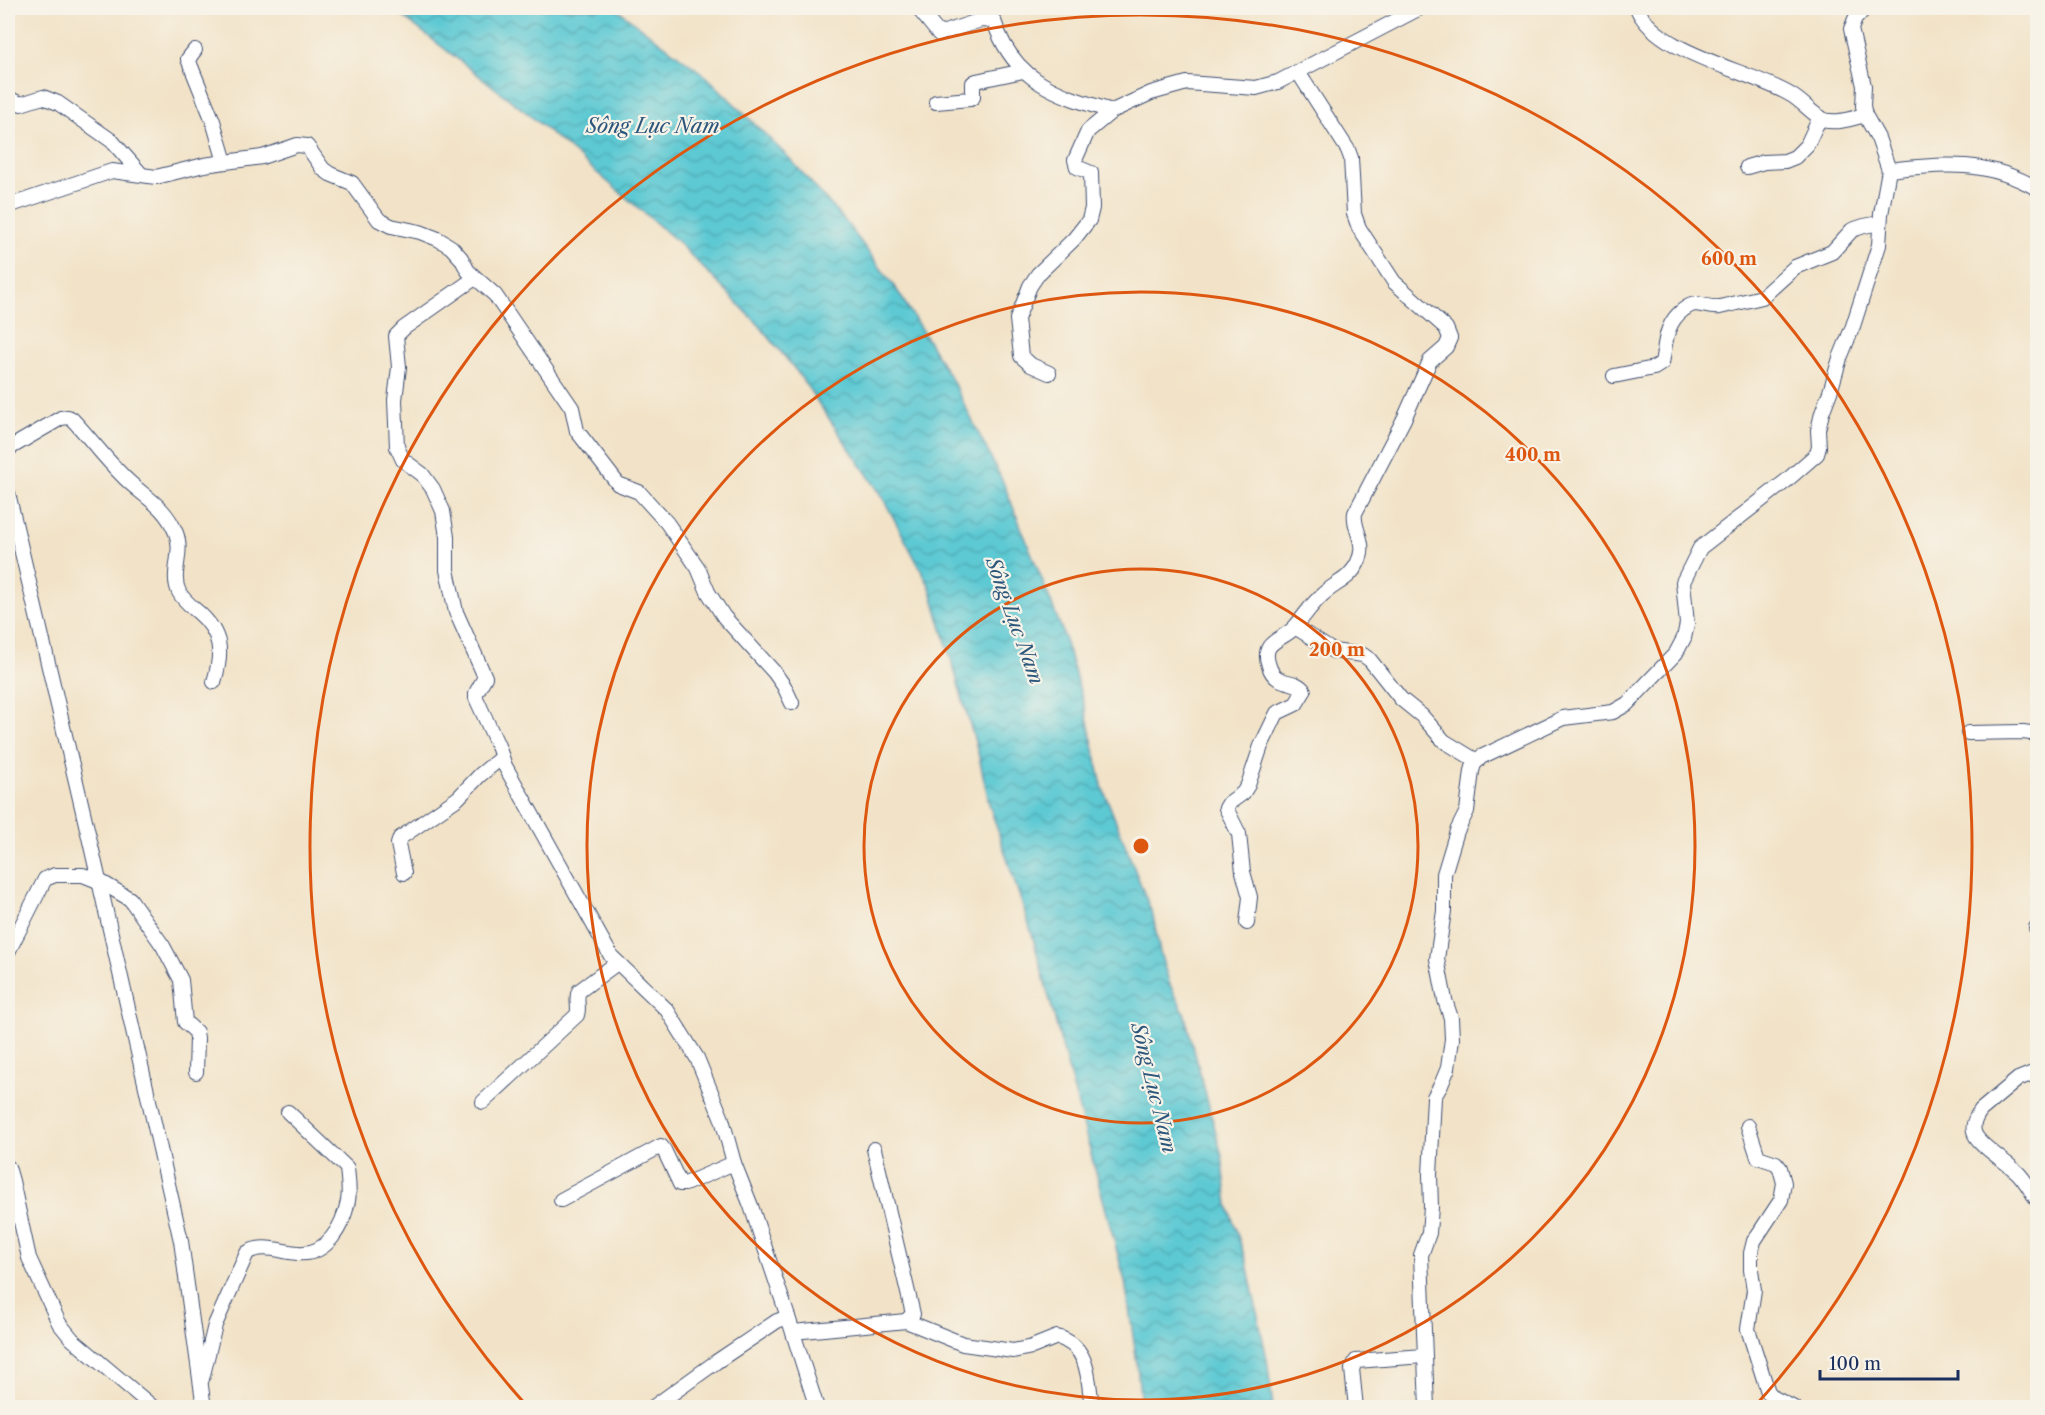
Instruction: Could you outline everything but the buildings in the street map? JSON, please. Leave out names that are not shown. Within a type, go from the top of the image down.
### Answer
[{"type":"street","points":[[918,8],[939,34],[981,20],[994,21],[1003,41],[1031,78],[1059,93],[1112,111]]},
{"type":"street","points":[[1049,373],[1031,365],[1022,356],[1017,319],[1030,286],[1038,274],[1074,239],[1092,214],[1091,173],[1077,167],[1075,160],[1088,131],[1095,123],[1112,111],[1151,93],[1177,85],[1196,83],[1256,88],[1278,81],[1420,8]]},
{"type":"street","points":[[1636,8],[1648,26],[1680,47],[1790,94],[1820,117],[1829,121],[1839,121],[1865,115]]},
{"type":"street","points":[[1427,1407],[1421,1255],[1429,1233],[1434,1097],[1442,1085],[1448,1068],[1452,1039],[1451,1018],[1437,959],[1444,911],[1443,881],[1446,864],[1467,811],[1472,771],[1477,760],[1563,718],[1621,709],[1676,653],[1684,638],[1687,624],[1683,582],[1700,548],[1817,454],[1818,430],[1822,413],[1876,253],[1889,170],[1878,138],[1865,115],[1862,72],[1851,29],[1855,19],[1865,8]]},
{"type":"street","points":[[195,50],[188,59],[213,121],[225,162]]},
{"type":"street","points":[[936,102],[970,99],[973,97],[973,82],[1023,70]]},
{"type":"street","points":[[1247,923],[1250,897],[1243,872],[1239,834],[1226,808],[1243,793],[1248,785],[1261,746],[1277,713],[1296,704],[1304,695],[1304,689],[1300,686],[1279,680],[1274,675],[1267,658],[1270,645],[1295,627],[1321,596],[1350,576],[1361,556],[1361,539],[1354,519],[1355,513],[1404,419],[1430,362],[1446,347],[1450,338],[1446,328],[1394,282],[1362,234],[1354,214],[1351,158],[1348,150],[1298,72]]},
{"type":"street","points":[[8,98],[21,104],[43,97],[58,103],[112,141],[141,174]]},
{"type":"street","points":[[1747,167],[1796,157],[1807,145],[1820,117]]},
{"type":"street","points":[[8,206],[112,171],[156,177],[204,165],[262,157],[297,145],[307,146],[323,169],[352,183],[379,220],[391,226],[420,232],[438,239],[461,258],[468,271],[495,296],[572,408],[577,431],[618,484],[639,492],[667,523],[698,568],[713,602],[774,672],[784,686],[792,704]]},
{"type":"street","points":[[1889,170],[1934,165],[1971,166],[1990,169],[2037,189]]},
{"type":"street","points":[[1614,376],[1654,368],[1662,363],[1667,331],[1676,315],[1687,307],[1696,304],[1713,308],[1762,297],[1795,267],[1832,252],[1852,230],[1864,225],[1880,223]]},
{"type":"street","points":[[475,278],[410,323],[396,336],[399,367],[395,429],[397,447],[400,456],[422,474],[433,489],[443,511],[447,537],[447,570],[456,612],[485,677],[476,693],[476,698],[527,810],[542,830],[602,942],[617,963],[667,1010],[683,1033],[710,1087],[818,1407]]},
{"type":"street","points":[[8,449],[61,418],[68,417],[93,441],[120,474],[160,507],[179,540],[177,590],[183,599],[209,622],[220,650],[220,662],[214,682]]},
{"type":"street","points":[[8,493],[181,1241],[204,1407]]},
{"type":"street","points":[[1295,627],[1333,651],[1363,655],[1370,660],[1401,699],[1422,716],[1444,741],[1477,760]]},
{"type":"street","points":[[1968,734],[2023,732],[2037,734]]},
{"type":"street","points":[[404,873],[398,844],[400,838],[458,798],[502,757]]},
{"type":"street","points":[[8,952],[45,879],[55,874],[83,875],[99,881],[130,899],[163,946],[181,980],[185,1022],[196,1032],[197,1038],[196,1072]]},
{"type":"street","points":[[483,1102],[576,1015],[579,991],[617,963]]},
{"type":"street","points":[[2037,1071],[2018,1079],[1981,1110],[1977,1115],[1974,1132],[1979,1141],[2019,1174],[2037,1202]]},
{"type":"street","points":[[200,1384],[215,1325],[247,1253],[256,1249],[300,1254],[321,1249],[328,1243],[340,1224],[348,1200],[347,1168],[288,1112]]},
{"type":"street","points":[[1748,1126],[1758,1157],[1776,1163],[1780,1168],[1784,1184],[1781,1200],[1754,1241],[1751,1270],[1754,1290],[1748,1329],[1768,1392],[1774,1398],[1794,1407]]},
{"type":"street","points":[[561,1200],[660,1146],[680,1184],[685,1184],[734,1163]]},
{"type":"street","points":[[874,1149],[913,1314],[906,1321]]},
{"type":"street","points":[[8,1167],[29,1258],[59,1323],[72,1339],[154,1407]]},
{"type":"street","points":[[652,1407],[722,1358],[788,1317]]},
{"type":"street","points":[[793,1332],[906,1321],[963,1344],[990,1349],[1013,1351],[1032,1347],[1052,1338],[1066,1339],[1074,1345],[1084,1359],[1092,1407]]},
{"type":"street","points":[[1356,1407],[1352,1369],[1356,1361],[1424,1356]]},
{"type":"water","name":"Sông Lục Nam","points":[[392,8],[615,8],[707,77],[790,159],[845,221],[897,290],[952,380],[1003,482],[1062,630],[1085,708],[1102,786],[1153,916],[1160,953],[1170,985],[1184,1012],[1222,1156],[1228,1205],[1247,1264],[1267,1359],[1273,1407],[1141,1407],[1125,1281],[1032,934],[990,807],[978,752],[930,587],[882,496],[798,373],[759,325],[676,240],[527,113]]}]
